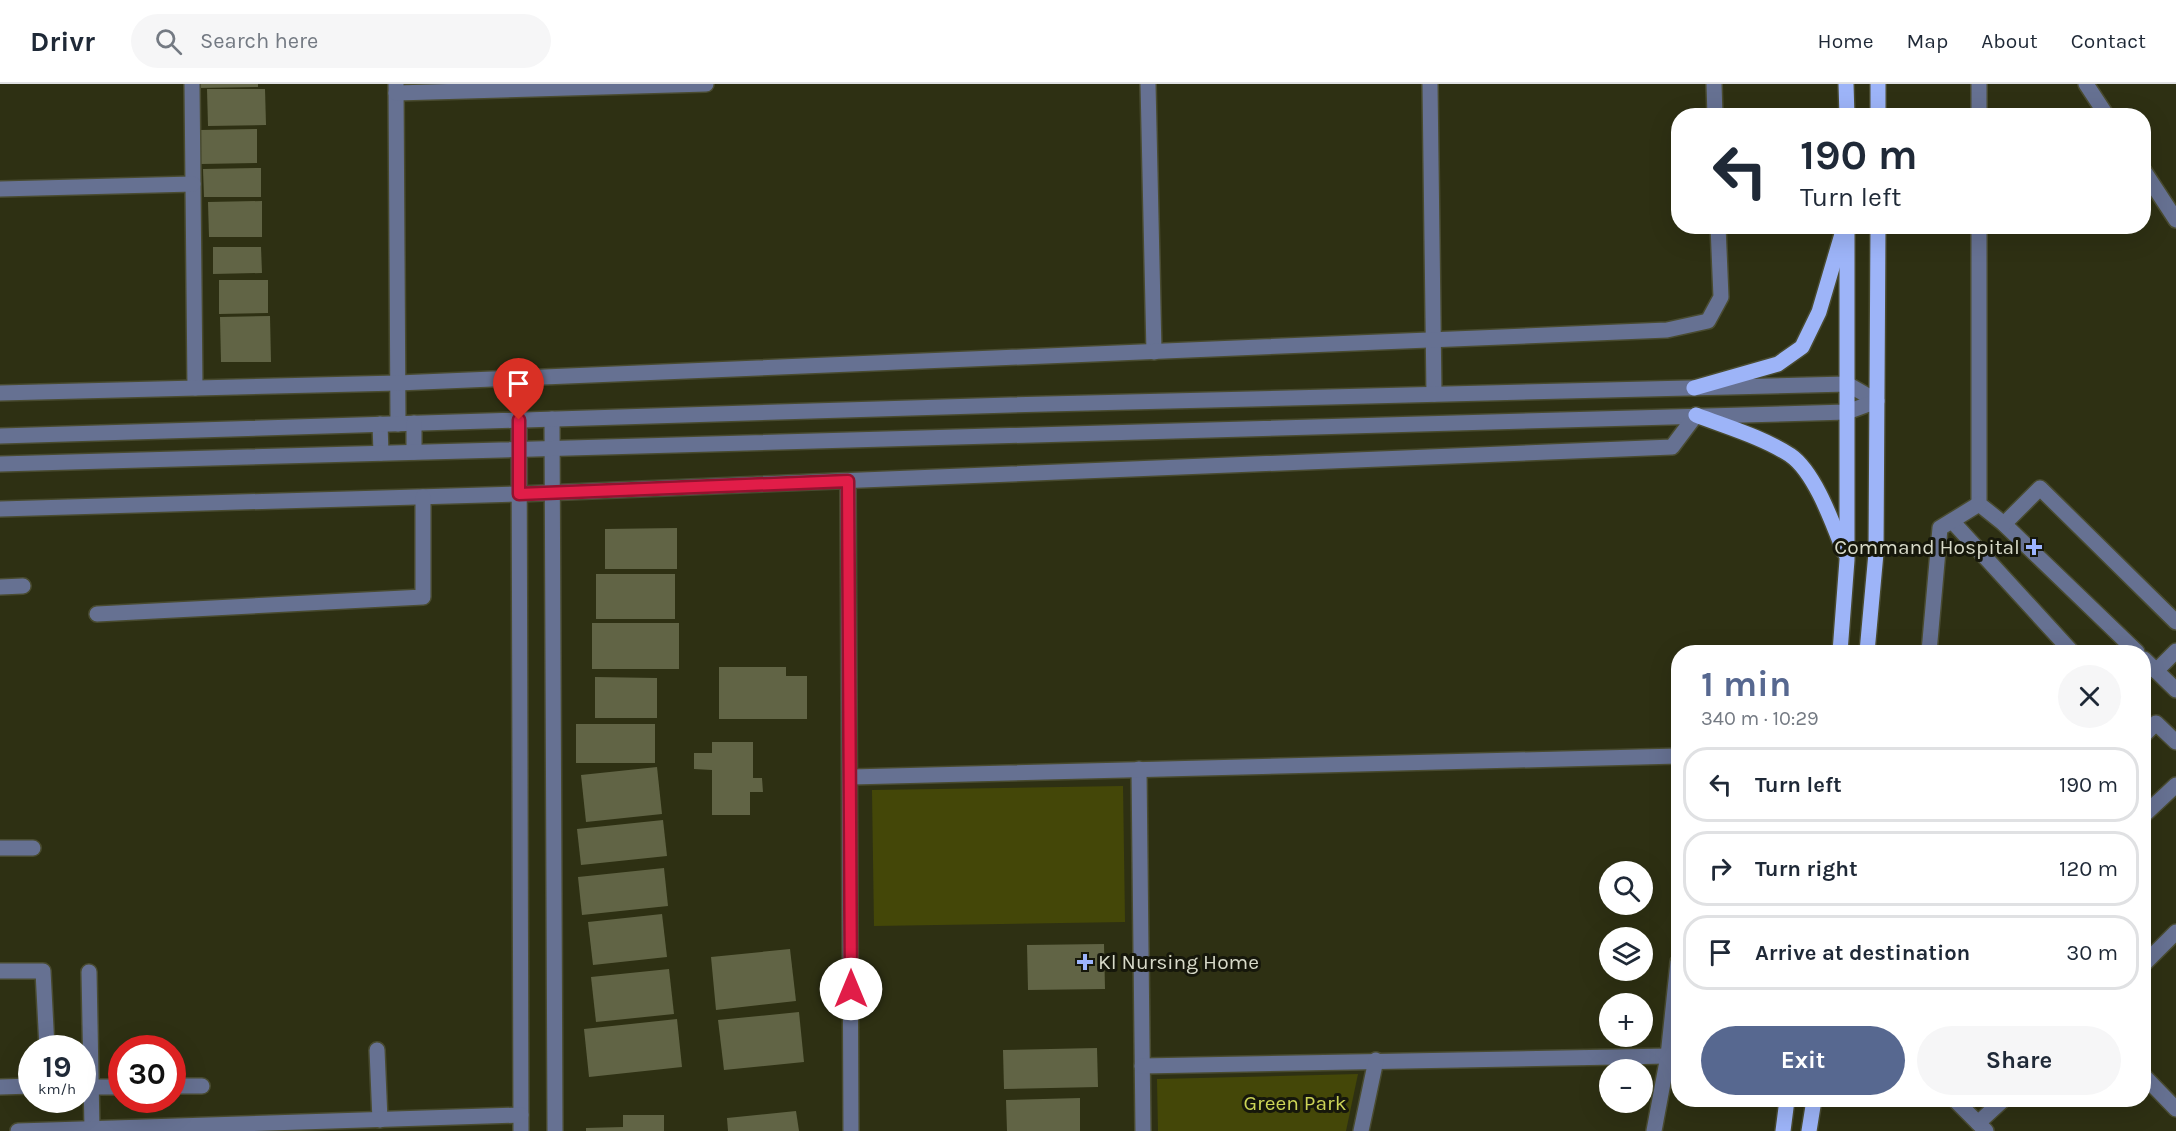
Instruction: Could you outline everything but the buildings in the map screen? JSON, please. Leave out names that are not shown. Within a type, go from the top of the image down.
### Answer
[{"type":"main road","points":[[1846,84],[1846,108]]},
{"type":"main road","points":[[1878,84],[1878,108]]},
{"type":"main road","points":[[1694,388],[1778,364],[1802,347],[1819,312],[1843,234]]},
{"type":"main road","points":[[1841,645],[1847,560],[1845,234]]},
{"type":"main road","points":[[1868,645],[1876,553],[1878,234]]},
{"type":"main road","points":[[1696,415],[1753,436],[1792,456],[1822,495],[1847,560]]},
{"type":"main road","points":[[1783,1131],[1786,1107]]},
{"type":"main road","points":[[1809,1131],[1813,1107]]},
{"type":"street","points":[[192,84],[195,388]]},
{"type":"street","points":[[398,424],[396,88],[706,84]]},
{"type":"street","points":[[1148,84],[1154,352]]},
{"type":"street","points":[[1430,84],[1434,394]]},
{"type":"street","points":[[1714,84],[1715,108]]},
{"type":"street","points":[[1979,84],[1979,108]]},
{"type":"street","points":[[2086,84],[2102,108]]},
{"type":"street","points":[[2151,182],[2176,220]]},
{"type":"street","points":[[0,189],[193,184]]},
{"type":"street","points":[[0,393],[398,383],[1667,330],[1708,321],[1720,297],[1718,234]]},
{"type":"street","points":[[1979,234],[1979,504]]},
{"type":"street","points":[[0,436],[1847,384],[1877,401]]},
{"type":"street","points":[[0,464],[1847,411],[1877,401]]},
{"type":"street","points":[[0,509],[553,493],[1672,447],[1696,415]]},
{"type":"street","points":[[552,419],[555,1131]]},
{"type":"street","points":[[519,420],[521,1131]]},
{"type":"street","points":[[414,423],[414,452]]},
{"type":"street","points":[[381,424],[381,453]]},
{"type":"street","points":[[848,481],[852,1131]]},
{"type":"street","points":[[2004,524],[2040,488],[2176,622]]},
{"type":"street","points":[[97,614],[423,597],[423,497]]},
{"type":"street","points":[[1930,645],[1940,528],[1979,504]]},
{"type":"street","points":[[1979,504],[2004,524],[2130,645]]},
{"type":"street","points":[[1952,521],[2066,645]]},
{"type":"street","points":[[0,587],[23,586]]},
{"type":"street","points":[[2156,671],[2176,651]]},
{"type":"street","points":[[2151,666],[2176,690]]},
{"type":"street","points":[[2151,719],[2176,742]]},
{"type":"street","points":[[851,777],[1671,756]]},
{"type":"street","points":[[1139,769],[1143,1131]]},
{"type":"street","points":[[2151,808],[2176,785]]},
{"type":"street","points":[[0,848],[33,848]]},
{"type":"street","points":[[2151,957],[2176,932]]},
{"type":"street","points":[[0,971],[43,971],[46,1035]]},
{"type":"street","points":[[89,972],[90,1035]]},
{"type":"street","points":[[1654,1131],[1671,1028]]},
{"type":"street","points":[[377,1050],[380,1120]]},
{"type":"street","points":[[1142,1066],[1668,1056]]},
{"type":"street","points":[[1361,1131],[1376,1060]]},
{"type":"street","points":[[2151,1083],[2176,1109]]},
{"type":"street","points":[[0,1087],[18,1086]]},
{"type":"street","points":[[186,1086],[202,1086]]},
{"type":"street","points":[[1962,1107],[1982,1127],[1998,1107]]},
{"type":"street","points":[[96,1113],[99,1129]]},
{"type":"street","points":[[18,1131],[298,1127],[380,1120],[425,1125],[520,1115]]},
{"type":"green space","points":[[1123,786],[1125,922],[874,926],[872,790]]},
{"type":"green space","name":"Green Park","points":[[1358,1074],[1346,1131],[1158,1131],[1157,1079]]},
{"type":"place","name":"Command Hospital","points":[[2034,547]]},
{"type":"place","name":"Kl Nursing Home","points":[[1085,962]]},
{"type":"route","points":[[519,420],[519,494],[848,481],[851,989]]}]
